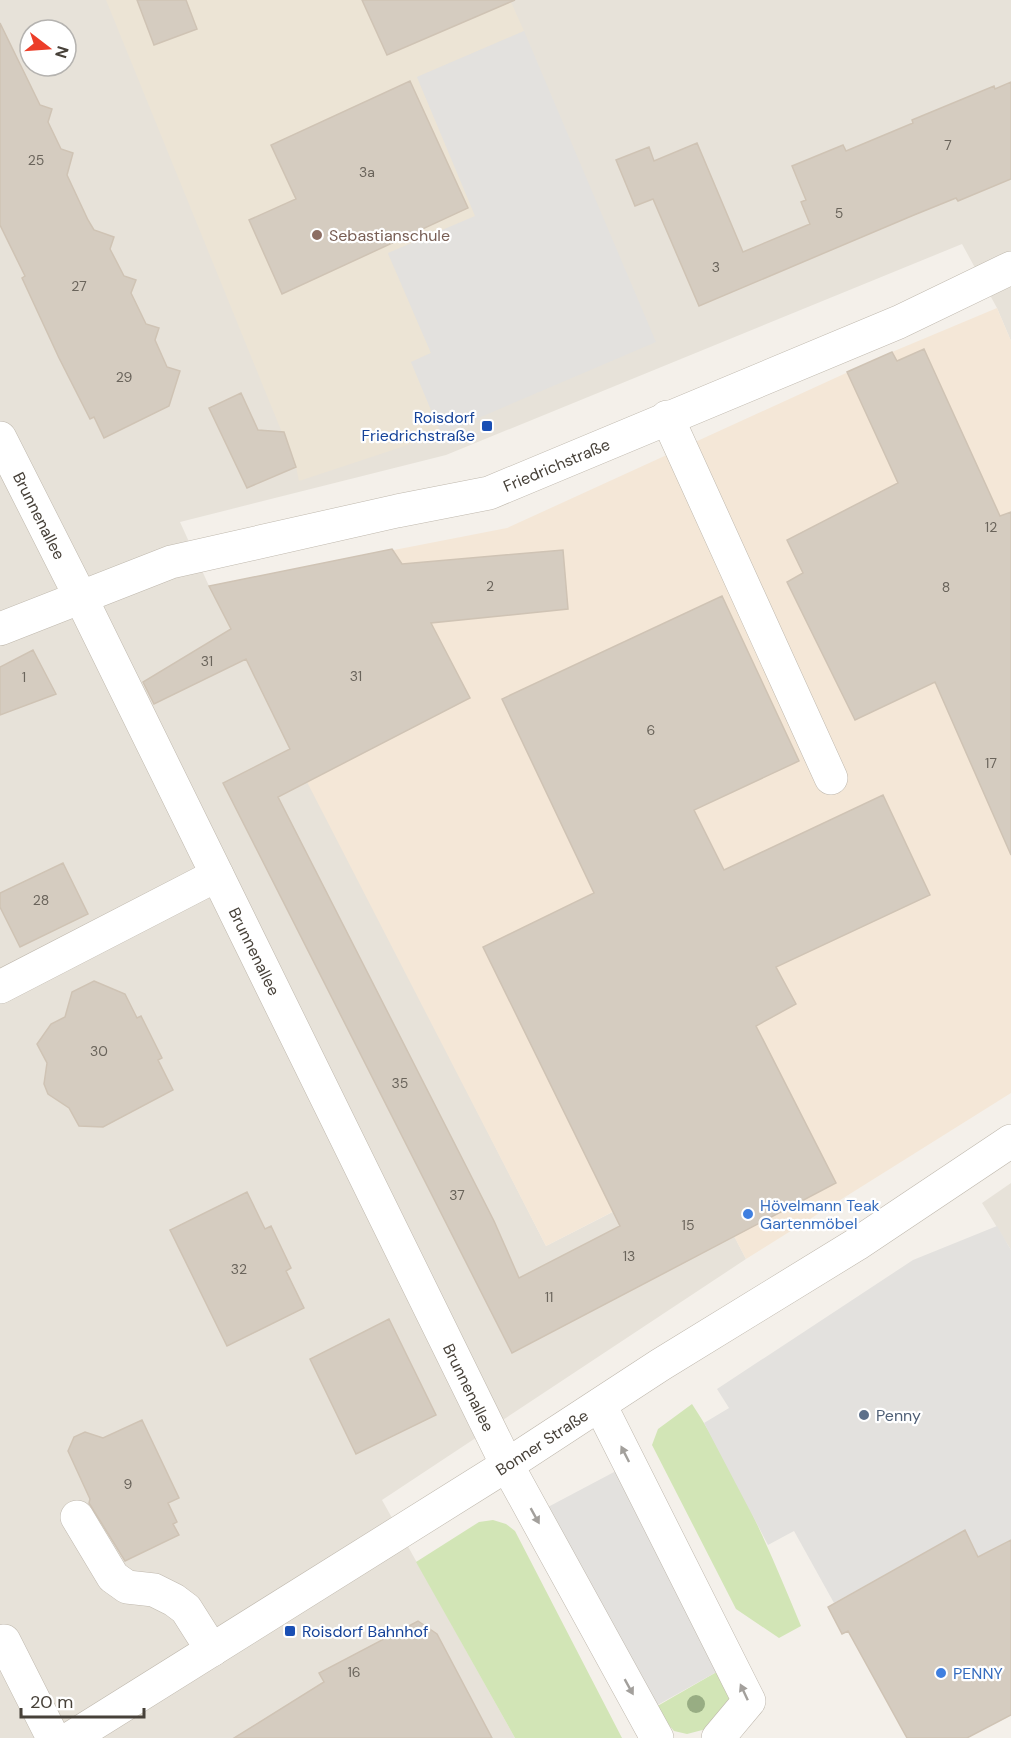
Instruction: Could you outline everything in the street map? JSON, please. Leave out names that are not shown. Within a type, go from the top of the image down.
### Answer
[{"type":"street","name":"Friedrichstraße","points":[[0,629],[171,562],[397,511],[489,493],[899,322],[1011,268]]},
{"type":"street","points":[[668,417],[831,777]]},
{"type":"street","name":"Brunnenallee","points":[[0,438],[81,598],[507,1465],[657,1738]]},
{"type":"street","points":[[0,987],[217,875]]},
{"type":"street","name":"Bonner Straße","points":[[71,1738],[507,1465],[660,1365],[857,1244],[1011,1142]]},
{"type":"street","points":[[600,1405],[749,1701],[718,1738]]},
{"type":"street","points":[[77,1517],[113,1576],[127,1587],[154,1590],[174,1600],[186,1609],[212,1650]]},
{"type":"street","points":[[4,1641],[53,1738]]},
{"type":"shaded area","points":[[0,0],[1011,0],[1011,341],[997,308],[962,244],[446,455],[180,522],[209,586],[546,1246],[699,1168],[746,1259],[382,1500],[515,1738],[0,1738]]},
{"type":"shaded area","name":"Sebastianschule","points":[[106,0],[510,0],[524,31],[417,77],[476,216],[388,254],[431,353],[411,362],[441,434],[299,481],[296,467]]},
{"type":"shaded area","points":[[524,31],[656,342],[441,434],[411,362],[431,353],[388,253],[475,216],[417,77]]},
{"type":"shaded area","points":[[997,308],[1011,341],[1011,1093],[746,1259],[698,1168],[546,1246],[307,782],[209,586],[507,528],[892,352]]},
{"type":"shaded area","points":[[1011,1183],[1011,1250],[982,1203]]},
{"type":"shaded area","name":"Penny","points":[[997,1226],[1011,1250],[1011,1540],[978,1557],[965,1530],[834,1603],[794,1531],[768,1545],[704,1423],[729,1408],[717,1389],[913,1260]]},
{"type":"shaded area","points":[[616,1471],[720,1670],[654,1707],[548,1507]]},
{"type":"green space","points":[[692,1404],[738,1484],[801,1626],[779,1638],[736,1609],[652,1445],[658,1429]]},
{"type":"green space","points":[[493,1520],[506,1524],[515,1531],[622,1738],[515,1738],[416,1562],[479,1522]]},
{"type":"green space","points":[[720,1670],[730,1697],[729,1707],[710,1728],[687,1734],[674,1731],[654,1708]]},
{"type":"building","points":[[137,0],[186,0],[197,29],[154,45]]},
{"type":"building","points":[[362,0],[515,0],[387,55]]},
{"type":"building","points":[[0,23],[18,60],[18,78],[27,78],[40,105],[52,109],[48,122],[61,149],[73,153],[67,175],[88,220],[94,230],[114,237],[110,249],[124,276],[136,280],[131,293],[146,324],[159,328],[155,340],[167,367],[180,371],[169,406],[104,438],[94,417],[90,419],[59,358],[22,278],[25,276],[0,225]]},
{"type":"building","points":[[410,81],[468,208],[282,294],[249,220],[296,199],[271,145]]},
{"type":"building","points":[[1011,82],[1011,179],[958,201],[956,198],[914,215],[699,306],[653,199],[635,206],[616,160],[649,147],[654,161],[697,143],[743,252],[810,224],[801,202],[806,200],[792,166],[843,145],[846,151],[913,123],[912,120],[994,86],[995,89]]},
{"type":"building","points":[[924,349],[1000,516],[1011,512],[1011,855],[935,682],[855,720],[787,582],[803,573],[787,540],[898,483],[847,372],[892,352],[897,361]]},
{"type":"building","points":[[241,393],[258,430],[284,432],[296,467],[247,488],[209,408]]},
{"type":"building","points":[[392,549],[402,564],[563,550],[568,609],[431,623],[470,698],[278,797],[494,1221],[519,1278],[620,1226],[483,947],[594,893],[502,699],[722,596],[799,761],[694,810],[724,870],[883,795],[930,895],[776,967],[796,1004],[756,1026],[836,1183],[512,1353],[223,783],[290,749],[246,659],[154,704],[143,682],[231,629],[209,586]]},
{"type":"building","points":[[33,650],[56,694],[0,715],[0,667]]},
{"type":"building","points":[[63,863],[88,914],[20,947],[0,907],[0,893]]},
{"type":"building","points":[[94,981],[125,994],[137,1018],[141,1016],[162,1058],[158,1060],[173,1090],[103,1127],[79,1126],[69,1108],[48,1094],[44,1084],[47,1063],[37,1044],[51,1024],[65,1017],[72,992]]},
{"type":"building","points":[[247,1192],[265,1229],[271,1226],[291,1268],[286,1271],[304,1308],[227,1346],[170,1230]]},
{"type":"building","points":[[389,1319],[436,1415],[356,1454],[310,1359]]},
{"type":"building","points":[[142,1420],[179,1498],[168,1503],[177,1522],[173,1524],[179,1535],[125,1561],[89,1503],[90,1499],[68,1451],[74,1437],[85,1432],[103,1438]]},
{"type":"building","name":"PENNY","points":[[965,1530],[978,1557],[1011,1540],[1011,1715],[967,1738],[907,1738],[848,1631],[842,1634],[828,1607]]},
{"type":"building","points":[[418,1621],[437,1634],[492,1738],[234,1738],[324,1682],[319,1673]]},
{"type":"place","name":"Sebastianschule","points":[[317,235]]},
{"type":"place","name":"Roisdorf Friedrichstraße","points":[[487,426]]},
{"type":"place","name":"Hövelmann Teak Gartenmöbel","points":[[748,1214]]},
{"type":"place","name":"Penny","points":[[864,1415]]},
{"type":"place","name":"Roisdorf Bahnhof","points":[[290,1631]]},
{"type":"place","name":"PENNY","points":[[941,1673]]}]
